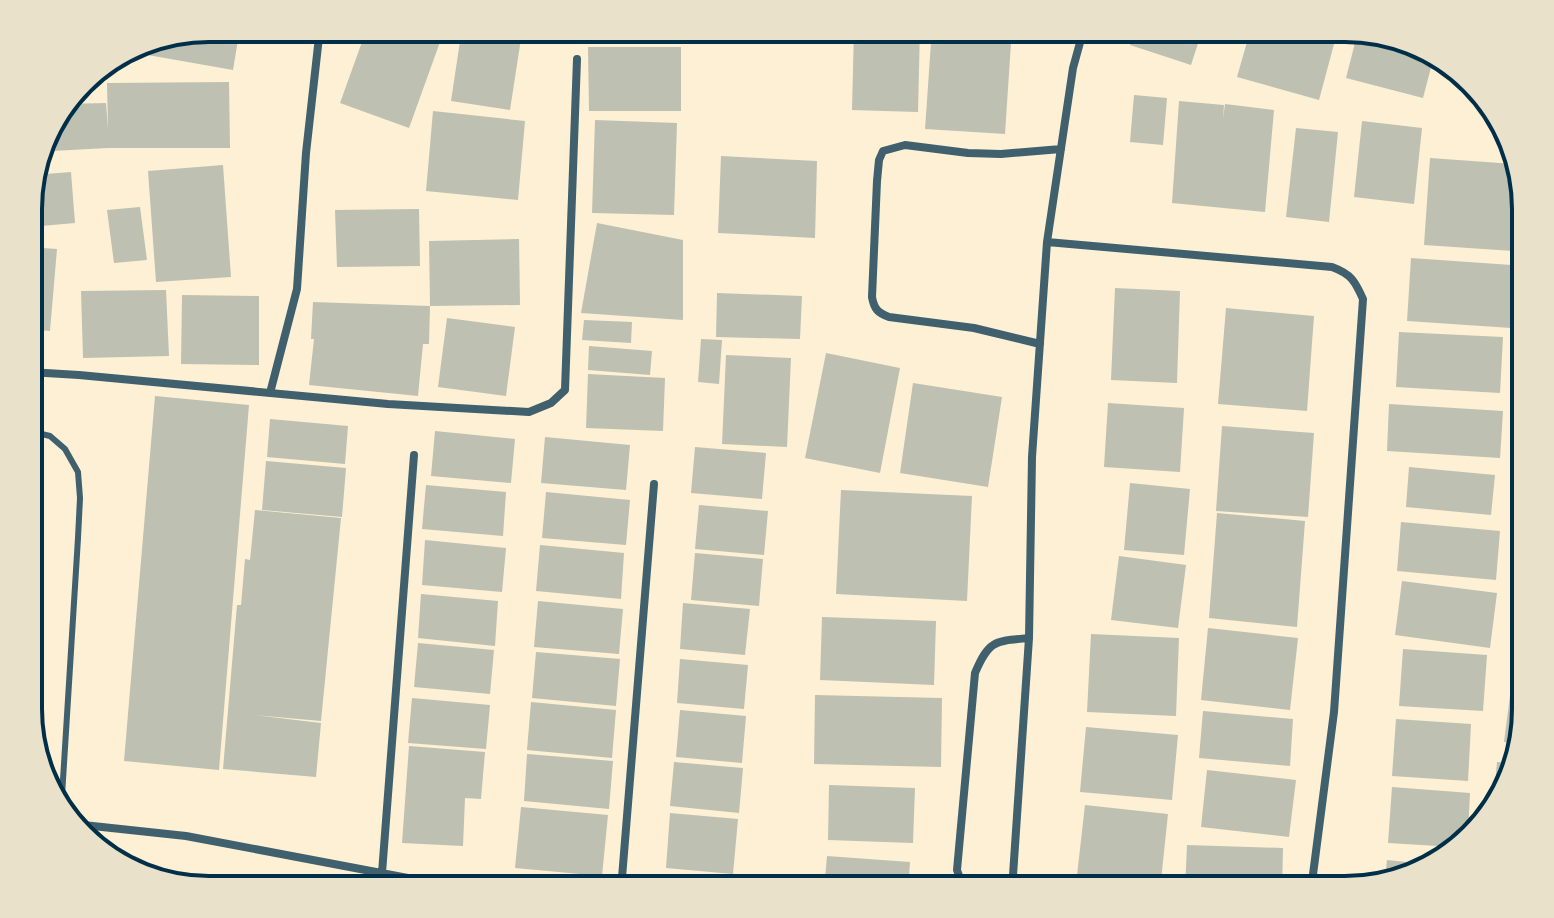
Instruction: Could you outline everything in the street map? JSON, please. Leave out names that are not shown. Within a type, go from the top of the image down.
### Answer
[{"type":"street","points":[[270,393],[297,289],[306,153],[318,42]]},
{"type":"street","points":[[1013,876],[1029,638],[1032,457],[1047,242],[1073,68],[1080,42]]},
{"type":"street","points":[[42,373],[388,404],[529,412],[551,403],[565,390],[577,59]]},
{"type":"street","points":[[1040,344],[974,328],[878,313],[873,307],[872,297],[879,160],[883,151],[905,145],[1001,154],[1061,149]]},
{"type":"street","points":[[1047,242],[1332,267],[1352,278],[1363,299],[1334,712],[1313,876]]},
{"type":"street","points":[[382,873],[414,455]]},
{"type":"street","points":[[622,876],[654,484]]},
{"type":"street","points":[[959,876],[957,870],[975,673],[983,655],[998,641],[1029,638]]},
{"type":"street","points":[[90,826],[186,836],[398,876]]},
{"type":"lane","points":[[42,434],[50,436],[65,449],[78,472],[80,498],[62,789]]},
{"type":"building","points":[[238,42],[233,70],[146,55],[187,43]]},
{"type":"building","points":[[362,42],[440,42],[409,128],[340,103]]},
{"type":"building","points":[[460,42],[520,42],[510,110],[451,101]]},
{"type":"building","points":[[854,42],[920,42],[918,112],[852,110]]},
{"type":"building","points":[[931,42],[1011,42],[1005,134],[925,129]]},
{"type":"building","points":[[1131,42],[1198,42],[1191,65],[1130,45]]},
{"type":"building","points":[[1247,42],[1335,42],[1319,100],[1237,77]]},
{"type":"building","points":[[1355,42],[1388,48],[1431,66],[1423,98],[1346,78]]},
{"type":"building","points":[[588,47],[681,47],[681,111],[589,111]]},
{"type":"building","points":[[229,82],[230,148],[53,151],[64,125],[79,104],[106,103],[108,129],[107,83]]},
{"type":"building","points":[[1134,95],[1167,98],[1163,145],[1130,142]]},
{"type":"building","points":[[1179,101],[1224,105],[1223,119],[1225,104],[1274,110],[1265,212],[1172,203]]},
{"type":"building","points":[[433,111],[525,121],[518,200],[426,191]]},
{"type":"building","points":[[595,120],[677,123],[674,215],[592,213]]},
{"type":"building","points":[[1362,121],[1422,128],[1414,204],[1354,197]]},
{"type":"building","points":[[1296,128],[1338,132],[1329,222],[1286,217]]},
{"type":"building","points":[[721,156],[817,161],[815,238],[718,233]]},
{"type":"building","points":[[1430,158],[1505,163],[1512,198],[1512,251],[1424,245]]},
{"type":"building","points":[[223,165],[231,277],[156,282],[148,171]]},
{"type":"building","points":[[71,172],[75,223],[42,226],[46,174]]},
{"type":"building","points":[[140,207],[147,260],[114,263],[107,210]]},
{"type":"building","points":[[419,209],[420,266],[337,267],[335,210]]},
{"type":"building","points":[[597,223],[683,240],[683,320],[581,313]]},
{"type":"building","points":[[519,239],[520,305],[430,306],[429,241]]},
{"type":"building","points":[[42,248],[57,249],[50,331],[42,330]]},
{"type":"building","points":[[1411,258],[1512,265],[1512,328],[1407,321]]},
{"type":"building","points":[[1115,288],[1180,291],[1177,383],[1111,380]]},
{"type":"building","points":[[166,290],[169,356],[83,358],[81,291]]},
{"type":"building","points":[[717,293],[802,296],[800,339],[716,337]]},
{"type":"building","points":[[182,295],[259,296],[259,365],[181,364]]},
{"type":"building","points":[[313,302],[430,306],[429,344],[423,344],[418,396],[309,385],[314,339],[311,339]]},
{"type":"building","points":[[1226,308],[1314,316],[1307,411],[1218,404]]},
{"type":"building","points":[[447,318],[515,327],[506,396],[438,387]]},
{"type":"building","points":[[584,320],[632,322],[631,343],[582,340]]},
{"type":"building","points":[[1399,332],[1503,337],[1500,393],[1396,387]]},
{"type":"building","points":[[701,339],[722,340],[719,384],[698,382]]},
{"type":"building","points":[[589,346],[652,351],[650,375],[588,370]]},
{"type":"building","points":[[826,353],[900,368],[880,473],[805,458]]},
{"type":"building","points":[[726,355],[791,358],[787,447],[722,444]]},
{"type":"building","points":[[588,374],[665,378],[663,431],[586,428]]},
{"type":"building","points":[[913,383],[1002,397],[988,487],[900,473]]},
{"type":"building","points":[[155,396],[249,405],[219,770],[124,761]]},
{"type":"building","points":[[1108,403],[1184,408],[1180,472],[1104,467]]},
{"type":"building","points":[[1389,404],[1503,411],[1500,458],[1387,451]]},
{"type":"building","points":[[270,419],[348,426],[345,464],[267,457]]},
{"type":"building","points":[[1222,426],[1314,433],[1308,517],[1216,511]]},
{"type":"building","points":[[435,431],[515,439],[511,483],[431,476]]},
{"type":"building","points":[[545,437],[630,445],[626,490],[541,483]]},
{"type":"building","points":[[695,447],[766,453],[762,499],[691,493]]},
{"type":"building","points":[[266,461],[346,468],[342,517],[262,510]]},
{"type":"building","points":[[1409,467],[1495,475],[1491,515],[1406,507]]},
{"type":"building","points":[[1130,483],[1190,489],[1184,555],[1124,550]]},
{"type":"building","points":[[426,485],[506,492],[503,536],[422,529]]},
{"type":"building","points":[[841,490],[972,496],[967,601],[836,594]]},
{"type":"building","points":[[546,492],[630,500],[626,545],[542,538]]},
{"type":"building","points":[[699,505],[768,511],[764,555],[695,549]]},
{"type":"building","points":[[255,510],[341,518],[321,721],[253,715],[321,723],[316,777],[223,769],[237,605],[241,605],[245,559],[250,560]]},
{"type":"building","points":[[1217,513],[1305,521],[1297,627],[1209,618]]},
{"type":"building","points":[[1401,522],[1500,531],[1496,580],[1397,571]]},
{"type":"building","points":[[425,540],[506,548],[502,592],[422,585]]},
{"type":"building","points":[[540,545],[624,553],[621,599],[536,591]]},
{"type":"building","points":[[695,553],[763,559],[759,606],[691,600]]},
{"type":"building","points":[[1119,556],[1186,565],[1178,628],[1111,620]]},
{"type":"building","points":[[1402,581],[1497,593],[1490,648],[1395,635]]},
{"type":"building","points":[[421,594],[498,601],[495,646],[418,638]]},
{"type":"building","points":[[538,601],[623,609],[619,654],[534,647]]},
{"type":"building","points":[[683,603],[750,609],[745,655],[680,649]]},
{"type":"building","points":[[822,617],[936,621],[934,685],[820,680]]},
{"type":"building","points":[[1208,628],[1298,638],[1290,710],[1201,700]]},
{"type":"building","points":[[1091,634],[1179,638],[1176,716],[1087,712]]},
{"type":"building","points":[[418,643],[494,650],[490,694],[414,687]]},
{"type":"building","points":[[1403,649],[1487,655],[1483,711],[1399,706]]},
{"type":"building","points":[[536,652],[620,659],[616,706],[532,698]]},
{"type":"building","points":[[680,659],[748,665],[744,709],[677,703]]},
{"type":"building","points":[[1512,680],[1512,720],[1509,743],[1504,742]]},
{"type":"building","points":[[815,695],[942,698],[941,767],[814,764]]},
{"type":"building","points":[[412,698],[490,705],[486,749],[408,743]]},
{"type":"building","points":[[531,702],[616,710],[612,758],[527,750]]},
{"type":"building","points":[[680,710],[746,716],[742,763],[676,757]]},
{"type":"building","points":[[1203,711],[1293,719],[1290,766],[1199,758]]},
{"type":"building","points":[[1396,719],[1471,724],[1468,781],[1392,776]]},
{"type":"building","points":[[1086,727],[1178,735],[1172,800],[1080,792]]},
{"type":"building","points":[[409,746],[485,752],[481,799],[465,798],[463,846],[402,843]]},
{"type":"building","points":[[527,754],[613,761],[609,809],[524,801]]},
{"type":"building","points":[[674,762],[743,768],[739,813],[670,806]]},
{"type":"building","points":[[1497,762],[1503,762],[1499,773],[1495,781]]},
{"type":"building","points":[[1207,770],[1296,780],[1289,837],[1201,827]]},
{"type":"building","points":[[829,785],[915,788],[913,843],[828,840]]},
{"type":"building","points":[[1392,787],[1470,793],[1469,821],[1441,846],[1388,843]]},
{"type":"building","points":[[1085,805],[1168,814],[1161,876],[1077,876]]},
{"type":"building","points":[[521,807],[608,815],[602,876],[515,868]]},
{"type":"building","points":[[670,813],[738,819],[733,874],[666,868]]},
{"type":"building","points":[[1187,845],[1283,848],[1282,876],[1186,876]]},
{"type":"building","points":[[827,856],[910,862],[909,876],[825,876]]},
{"type":"building","points":[[1387,860],[1410,862],[1409,863],[1386,871]]}]
